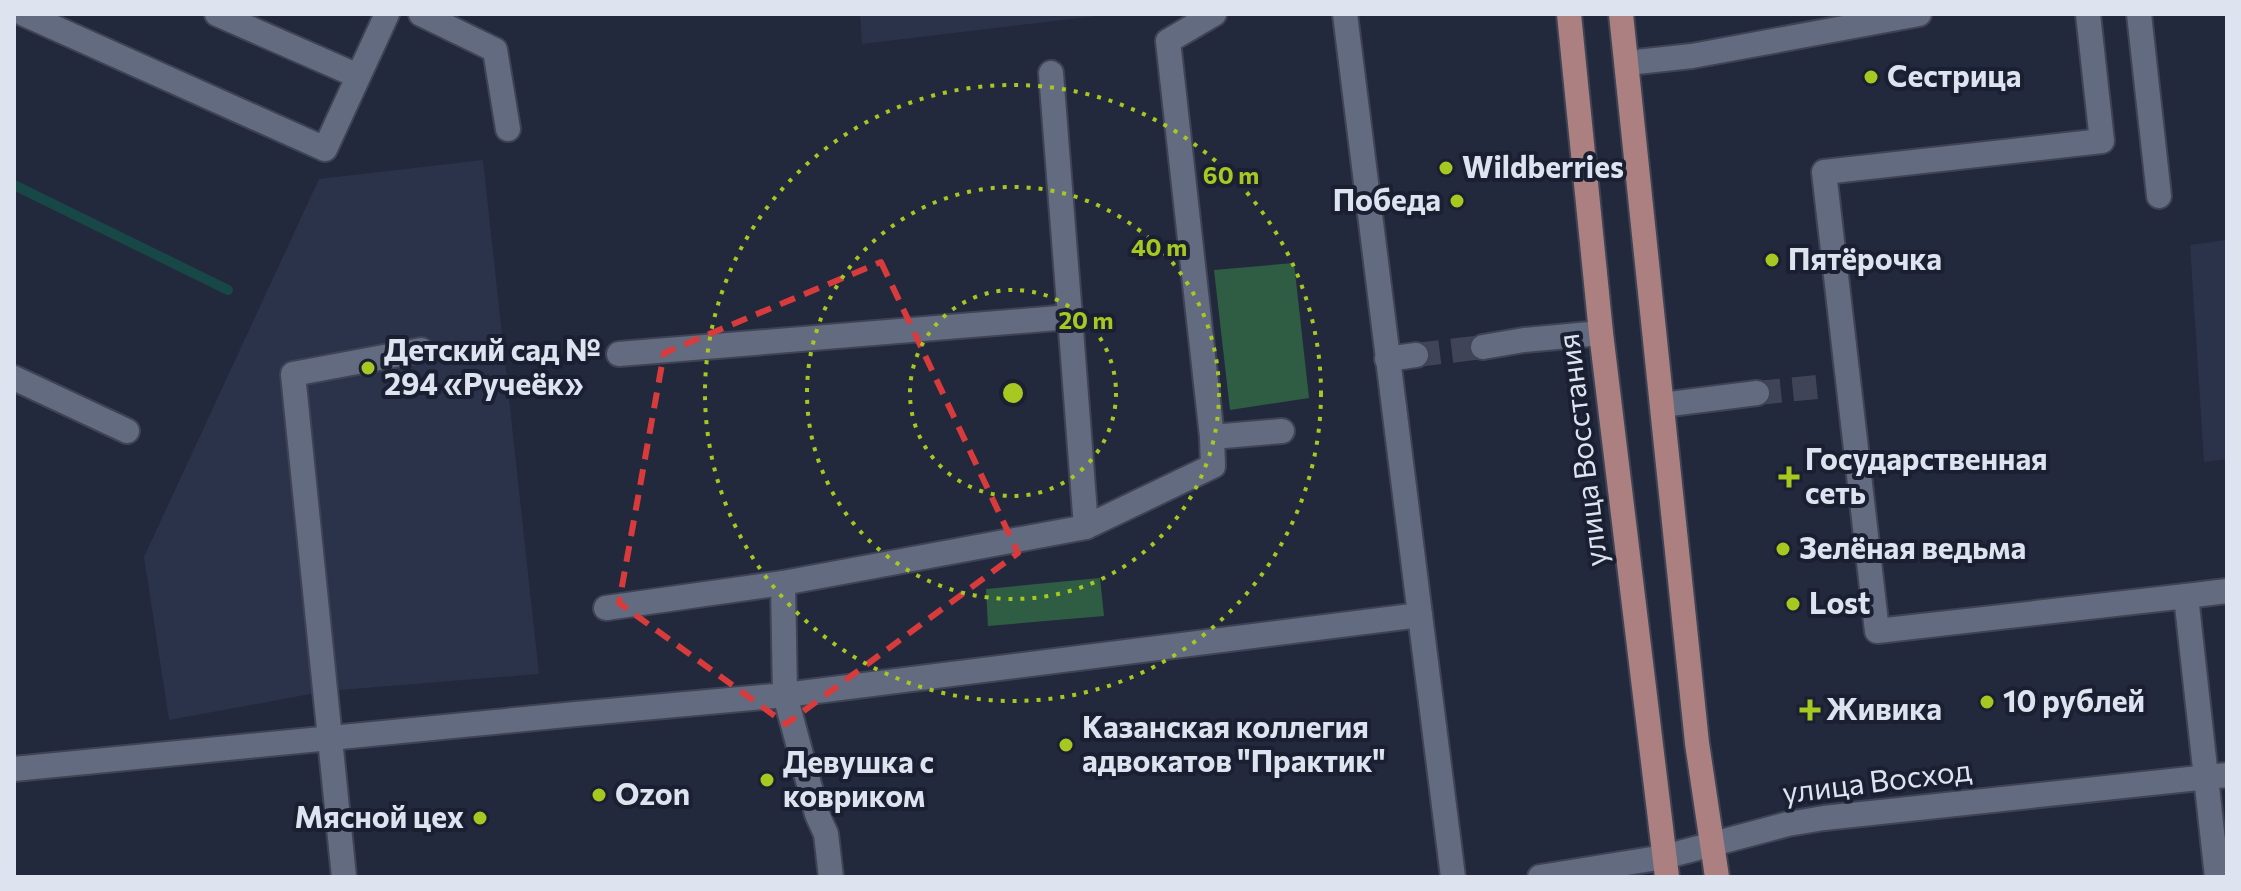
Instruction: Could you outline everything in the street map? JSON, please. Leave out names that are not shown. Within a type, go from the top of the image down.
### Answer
[{"type":"main road","name":"улица Восстания","points":[[1569,14],[1601,333],[1665,867]]},
{"type":"main road","points":[[1621,14],[1697,743],[1717,877]]},
{"type":"street","points":[[24,14],[325,149],[387,14]]},
{"type":"street","points":[[217,14],[358,76]]},
{"type":"street","points":[[421,14],[495,50],[508,129]]},
{"type":"street","points":[[606,608],[783,583],[1086,527],[1213,466],[1168,41],[1214,14]]},
{"type":"street","points":[[1345,14],[1453,877]]},
{"type":"street","points":[[1627,63],[1692,56],[1919,14]]},
{"type":"street","points":[[2088,14],[2102,141],[1824,172],[1838,385],[1877,631],[2227,591]]},
{"type":"street","points":[[2139,14],[2159,196]]},
{"type":"street","points":[[1051,73],[1086,527]]},
{"type":"street","points":[[619,354],[1070,317]]},
{"type":"street","points":[[1483,347],[1601,333]]},
{"type":"street","points":[[344,877],[293,374],[421,350]]},
{"type":"street","points":[[1387,359],[1416,355]]},
{"type":"street","points":[[14,378],[127,431]]},
{"type":"street","points":[[1662,405],[1757,393]]},
{"type":"street","points":[[1212,437],[1282,431]]},
{"type":"street","points":[[783,583],[785,695],[817,814],[826,834],[831,877]]},
{"type":"street","points":[[2186,596],[2216,776],[2217,877]]},
{"type":"street","points":[[14,769],[785,695],[1420,615]]},
{"type":"street","name":"улица Восход","points":[[1540,877],[1665,867],[1713,843],[1824,818],[2216,776]]},
{"type":"highlighted area","points":[[881,262],[1018,553],[786,724],[619,603],[664,353]]},
{"type":"shaded area","points":[[860,14],[1113,14],[862,44]]},
{"type":"shaded area","name":"Детский сад № 294 «Ручеёк»","points":[[483,160],[539,674],[327,691],[169,720],[144,557],[319,179]]},
{"type":"shaded area","points":[[2227,240],[2227,459],[2204,462],[2190,245]]},
{"type":"green space","points":[[1294,263],[1309,398],[1230,410],[1214,270]]},
{"type":"green space","points":[[1100,578],[1104,616],[988,626],[986,589]]},
{"type":"waterway","points":[[14,185],[228,290]]},
{"type":"tunnel","points":[[1416,355],[1483,347]]},
{"type":"tunnel","points":[[1757,393],[1826,386]]},
{"type":"place","name":"Сестрица","points":[[1871,77]]},
{"type":"place","name":"Wildberries","points":[[1446,168]]},
{"type":"place","name":"Победа","points":[[1457,201]]},
{"type":"place","name":"Пятёрочка","points":[[1772,260]]},
{"type":"place","name":"Детский сад № 294 «Ручеёк»","points":[[368,368]]},
{"type":"place","name":"Государственная сеть","points":[[1789,477]]},
{"type":"place","name":"Зелёная ведьма","points":[[1783,549]]},
{"type":"place","name":"Lost","points":[[1793,604]]},
{"type":"place","name":"10 рублей","points":[[1987,702]]},
{"type":"place","name":"Живика","points":[[1810,710]]},
{"type":"place","name":"Казанская коллегия адвокатов \"Практик\"","points":[[1066,745]]},
{"type":"place","name":"Девушка с ковриком","points":[[767,780]]},
{"type":"place","name":"Ozon","points":[[599,795]]},
{"type":"place","name":"Мясной цех","points":[[480,818]]}]
